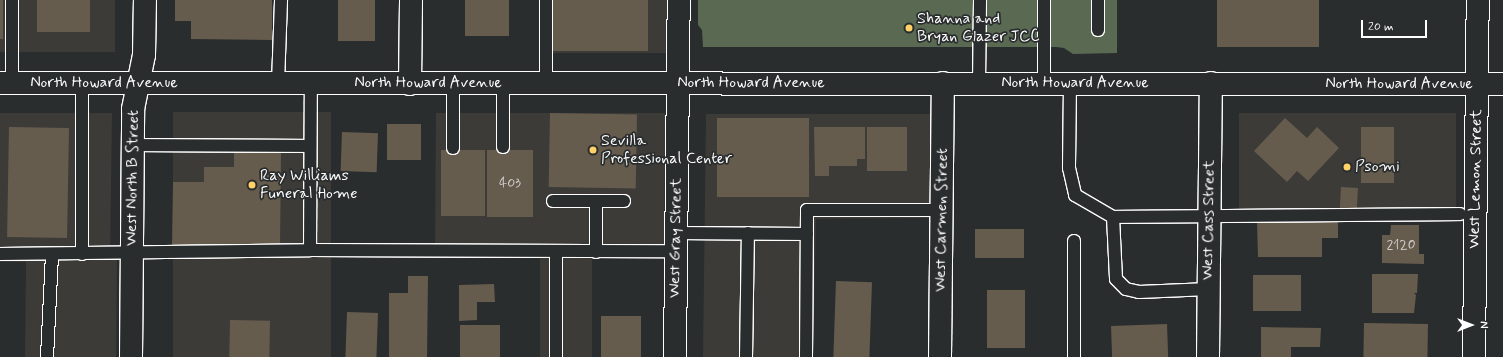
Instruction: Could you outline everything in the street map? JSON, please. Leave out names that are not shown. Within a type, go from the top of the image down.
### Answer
[{"type":"street","name":"West North B Street","points":[[131,357],[133,109],[144,55],[145,0]]},
{"type":"street","points":[[410,84],[411,0]]},
{"type":"street","name":"West Gray Street","points":[[675,357],[679,0]]},
{"type":"street","name":"West Lemon Street","points":[[1474,357],[1478,0]]},
{"type":"street","name":"North Howard Avenue","points":[[6,83],[1503,84]]},
{"type":"street","name":"West Carmen Street","points":[[940,357],[943,83]]},
{"type":"street","name":"West Cass Street","points":[[1208,357],[1211,83]]},
{"type":"lane","points":[[6,83],[6,44],[12,0]]},
{"type":"lane","points":[[278,83],[281,0]]},
{"type":"lane","points":[[546,0],[546,83]]},
{"type":"lane","points":[[979,83],[980,0]]},
{"type":"lane","points":[[1044,0],[1044,84]]},
{"type":"lane","points":[[1098,0],[1098,30]]},
{"type":"lane","points":[[82,83],[82,254]]},
{"type":"lane","points":[[310,250],[311,83]]},
{"type":"lane","points":[[453,83],[453,148]]},
{"type":"lane","points":[[503,83],[503,148]]},
{"type":"lane","points":[[1070,84],[1070,168],[1075,195],[1113,218],[1460,214]]},
{"type":"lane","points":[[133,145],[310,146]]},
{"type":"lane","points":[[553,201],[624,201]]},
{"type":"lane","points":[[596,201],[596,252]]},
{"type":"lane","points":[[806,357],[807,210],[942,210]]},
{"type":"lane","points":[[1113,218],[1116,279],[1126,289],[1139,292],[1208,290]]},
{"type":"lane","points":[[0,254],[132,254],[310,250],[596,252],[748,233],[807,234]]},
{"type":"lane","points":[[746,357],[748,233]]},
{"type":"lane","points":[[1074,240],[1074,357]]},
{"type":"lane","points":[[556,252],[556,357]]},
{"type":"lane","points":[[47,357],[52,254]]},
{"type":"shaded area","points":[[0,0],[115,0],[115,52],[0,52]]},
{"type":"shaded area","points":[[541,0],[667,0],[667,53],[541,53]]},
{"type":"shaded area","points":[[173,112],[331,112],[331,357],[173,357]]},
{"type":"shaded area","points":[[0,113],[112,113],[110,260],[117,260],[116,357],[25,357],[26,262],[0,262]]},
{"type":"shaded area","points":[[436,113],[665,113],[664,259],[592,259],[592,357],[540,357],[540,255],[435,254]]},
{"type":"shaded area","name":"Psomi","points":[[1239,113],[1456,113],[1456,220],[1239,220]]},
{"type":"shaded area","points":[[706,114],[930,114],[933,218],[816,219],[813,357],[703,357]]},
{"type":"green space","name":"Shanna and Bryan Glazer JCC","points":[[698,0],[1117,0],[1117,53],[1073,54],[1064,48],[1056,47],[703,47],[702,30],[698,25]]},
{"type":"building","points":[[0,0],[3,0],[3,39],[0,39]]},
{"type":"building","points":[[37,0],[90,0],[90,32],[37,32]]},
{"type":"building","points":[[175,0],[272,0],[272,40],[191,39],[191,21],[175,21]]},
{"type":"building","points":[[338,0],[375,0],[375,41],[338,41]]},
{"type":"building","points":[[465,0],[509,0],[509,36],[465,36]]},
{"type":"building","points":[[552,0],[648,0],[648,51],[552,51]]},
{"type":"building","points":[[1217,0],[1319,0],[1319,47],[1217,47]]},
{"type":"building","name":"Sevilla Professional Center","points":[[550,113],[637,115],[636,189],[549,187]]},
{"type":"building","points":[[717,118],[809,118],[809,197],[717,197]]},
{"type":"building","points":[[1285,118],[1307,138],[1317,127],[1339,148],[1308,181],[1297,171],[1287,182],[1254,151]]},
{"type":"building","points":[[387,124],[421,124],[421,160],[387,160]]},
{"type":"building","points":[[9,127],[69,128],[67,238],[7,237]]},
{"type":"building","points":[[814,127],[865,127],[865,159],[857,159],[857,166],[829,166],[829,176],[815,176]]},
{"type":"building","points":[[867,127],[907,127],[907,171],[867,171]]},
{"type":"building","points":[[1361,127],[1394,127],[1394,183],[1361,183]]},
{"type":"building","points":[[342,132],[378,133],[377,172],[341,171]]},
{"type":"building","points":[[441,150],[485,150],[485,216],[441,216]]},
{"type":"building","points":[[487,150],[533,150],[533,217],[487,217]]},
{"type":"building","points":[[234,152],[281,152],[280,245],[172,245],[173,182],[204,182],[204,167],[234,167]]},
{"type":"building","points":[[1341,187],[1358,188],[1357,211],[1340,210]]},
{"type":"building","points":[[1338,220],[1338,238],[1322,238],[1322,257],[1258,257],[1257,221]]},
{"type":"building","points":[[1391,225],[1419,225],[1419,254],[1424,254],[1424,264],[1382,263],[1382,235],[1390,235]]},
{"type":"building","points":[[975,229],[1024,229],[1024,258],[975,258]]},
{"type":"building","points":[[1372,274],[1418,274],[1417,293],[1414,293],[1416,295],[1414,313],[1372,313]]},
{"type":"building","points":[[1253,275],[1301,275],[1301,311],[1253,311]]},
{"type":"building","points":[[408,276],[428,276],[427,357],[389,357],[389,293],[408,293]]},
{"type":"building","points":[[836,281],[872,282],[869,357],[833,357]]},
{"type":"building","points":[[494,284],[495,302],[477,302],[477,320],[459,321],[459,285]]},
{"type":"building","points":[[987,290],[1025,290],[1025,348],[987,348]]},
{"type":"building","points":[[347,312],[378,313],[376,357],[345,357]]},
{"type":"building","points":[[601,316],[641,316],[641,357],[601,357]]},
{"type":"building","points":[[230,320],[270,321],[269,357],[229,357]]},
{"type":"building","points":[[1364,323],[1428,324],[1427,357],[1363,357]]},
{"type":"building","points":[[1167,324],[1168,357],[1112,357],[1111,326]]},
{"type":"building","points":[[460,325],[500,325],[500,357],[460,357]]},
{"type":"building","points":[[1261,327],[1321,328],[1320,347],[1291,347],[1291,357],[1261,357]]},
{"type":"place","name":"Shanna and Bryan Glazer JCC","points":[[909,28]]},
{"type":"place","name":"Sevilla Professional Center","points":[[593,150]]},
{"type":"place","name":"Psomi","points":[[1347,167]]},
{"type":"place","name":"Ray Williams Funeral Home","points":[[252,185]]}]
